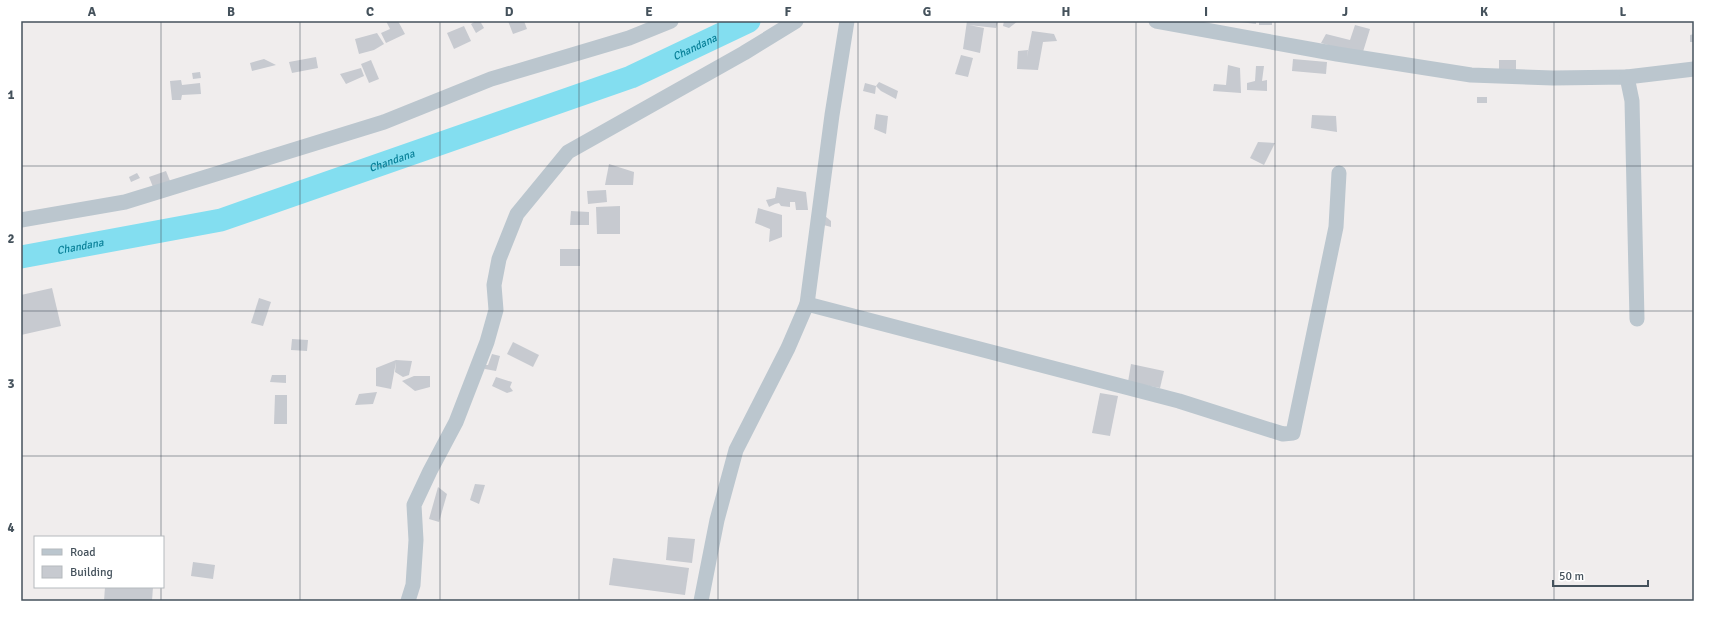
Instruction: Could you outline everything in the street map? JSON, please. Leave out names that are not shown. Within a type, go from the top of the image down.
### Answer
[{"type":"street","points":[[21,220],[125,202],[384,122],[491,79],[628,38],[671,21]]},
{"type":"street","points":[[408,601],[413,585],[416,540],[414,505],[456,422],[487,342],[496,310],[494,285],[499,259],[517,214],[568,152],[730,61],[796,21]]},
{"type":"street","points":[[702,601],[718,520],[736,450],[788,348],[807,304],[832,114],[847,21]]},
{"type":"street","points":[[1156,21],[1329,53],[1471,75],[1553,78],[1627,77],[1694,69]]},
{"type":"street","points":[[1627,77],[1632,101],[1638,319]]},
{"type":"street","points":[[807,304],[1179,400],[1282,434],[1293,433],[1336,227],[1339,173]]},
{"type":"building","points":[[386,21],[398,21],[405,34],[386,43],[381,33],[390,29]]},
{"type":"building","points":[[476,21],[480,21],[484,28],[476,33],[471,24]]},
{"type":"building","points":[[508,21],[524,21],[527,29],[513,34]]},
{"type":"building","points":[[967,21],[998,21],[996,28],[969,25],[984,28],[980,53],[963,49]]},
{"type":"building","points":[[1004,21],[1018,21],[1009,28],[1003,26]]},
{"type":"building","points":[[1232,21],[1256,21],[1256,24]]},
{"type":"building","points":[[1259,21],[1272,21],[1272,25],[1259,25]]},
{"type":"building","points":[[1355,25],[1370,29],[1362,55],[1321,43],[1326,34],[1350,40]]},
{"type":"building","points":[[464,26],[471,41],[454,49],[447,33]]},
{"type":"building","points":[[1032,31],[1054,34],[1057,41],[1043,42],[1038,70],[1017,69],[1018,51],[1028,50],[1027,57]]},
{"type":"building","points":[[377,33],[384,44],[374,50],[359,54],[355,39]]},
{"type":"building","points":[[1694,34],[1694,42],[1690,42],[1690,35]]},
{"type":"building","points":[[961,55],[973,58],[968,77],[955,74]]},
{"type":"building","points":[[316,57],[318,68],[292,73],[289,62]]},
{"type":"building","points":[[264,59],[276,65],[252,71],[250,63]]},
{"type":"building","points":[[1293,59],[1327,62],[1326,74],[1292,71]]},
{"type":"building","points":[[371,60],[379,79],[369,83],[361,64]]},
{"type":"building","points":[[1499,60],[1516,60],[1516,71],[1499,71]]},
{"type":"building","points":[[1228,65],[1240,68],[1241,93],[1213,91],[1214,84],[1226,85]]},
{"type":"building","points":[[1256,66],[1264,66],[1262,81],[1267,80],[1267,91],[1247,90],[1247,83],[1255,81]]},
{"type":"building","points":[[361,68],[364,76],[346,84],[340,74]]},
{"type":"building","points":[[200,72],[201,78],[193,79],[192,73]]},
{"type":"building","points":[[181,80],[182,85],[200,83],[201,94],[182,95],[181,100],[172,100],[170,81]]},
{"type":"building","points":[[879,82],[898,91],[896,99],[881,91],[876,86]]},
{"type":"building","points":[[865,83],[876,86],[875,94],[863,91]]},
{"type":"building","points":[[1477,97],[1487,97],[1487,103],[1477,103]]},
{"type":"building","points":[[876,114],[888,116],[886,134],[874,129]]},
{"type":"building","points":[[1312,115],[1336,116],[1337,132],[1311,128]]},
{"type":"building","points":[[1258,142],[1275,143],[1264,165],[1250,158]]},
{"type":"building","points":[[609,164],[634,172],[633,185],[605,185]]},
{"type":"building","points":[[166,171],[170,181],[153,187],[149,177]]},
{"type":"building","points":[[137,173],[140,178],[131,182],[129,177]]},
{"type":"building","points":[[777,187],[806,192],[808,210],[796,210],[795,202],[790,202],[790,207],[781,206],[779,203],[769,207],[766,200],[775,198]]},
{"type":"building","points":[[606,190],[607,202],[588,204],[587,191]]},
{"type":"building","points":[[620,206],[620,234],[597,234],[596,207]]},
{"type":"building","points":[[758,208],[782,215],[782,237],[769,242],[770,229],[755,223]]},
{"type":"building","points":[[571,211],[589,212],[589,225],[570,225]]},
{"type":"building","points":[[825,216],[831,221],[831,227],[820,224]]},
{"type":"building","points":[[560,249],[580,249],[580,266],[560,266]]},
{"type":"building","points":[[52,288],[61,326],[21,335],[21,295]]},
{"type":"building","points":[[259,298],[271,302],[263,326],[251,323]]},
{"type":"building","points":[[292,339],[308,340],[307,351],[291,350]]},
{"type":"building","points":[[513,342],[539,355],[533,367],[507,354]]},
{"type":"building","points":[[492,354],[500,356],[496,371],[485,369],[481,365],[488,365]]},
{"type":"building","points":[[396,360],[412,361],[409,375],[403,377],[395,372],[396,362],[391,389],[376,386],[376,368]]},
{"type":"building","points":[[1131,364],[1164,371],[1160,388],[1128,382]]},
{"type":"building","points":[[272,375],[286,375],[286,383],[270,382]]},
{"type":"building","points":[[414,376],[430,376],[430,387],[415,391],[402,381]]},
{"type":"building","points":[[496,377],[512,382],[510,387],[513,391],[507,393],[492,386]]},
{"type":"building","points":[[377,392],[373,404],[355,405],[359,394]]},
{"type":"building","points":[[1100,393],[1118,396],[1110,436],[1092,433]]},
{"type":"building","points":[[275,395],[287,395],[287,424],[274,424]]},
{"type":"building","points":[[475,484],[485,485],[479,504],[470,500]]},
{"type":"building","points":[[438,487],[447,494],[439,522],[429,519]]},
{"type":"building","points":[[668,537],[695,539],[692,563],[666,560]]},
{"type":"building","points":[[613,558],[689,568],[685,595],[609,585]]},
{"type":"building","points":[[193,562],[215,565],[213,579],[191,576]]},
{"type":"building","points":[[105,588],[153,588],[152,601],[104,601]]},
{"type":"waterway","name":"Chandana","points":[[21,257],[221,220],[631,77],[749,21]]}]
